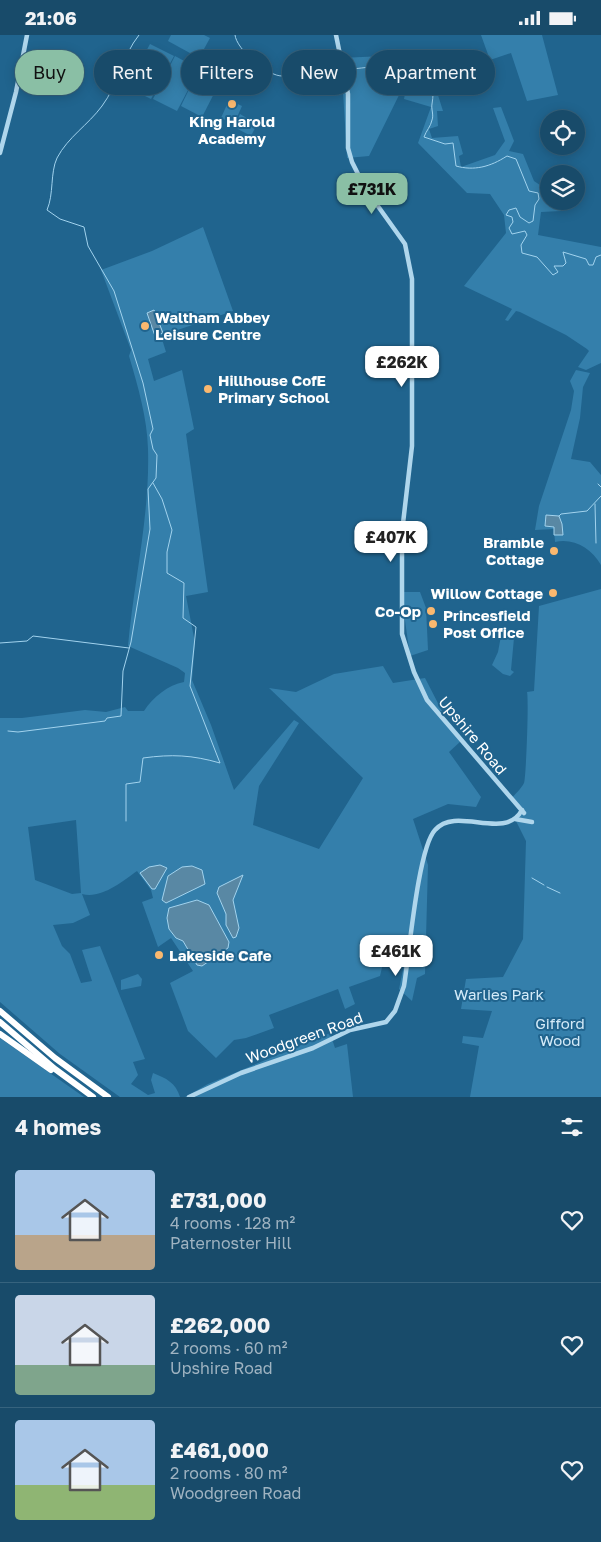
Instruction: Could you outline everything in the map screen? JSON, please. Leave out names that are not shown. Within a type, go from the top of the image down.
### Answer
[{"type":"highway","points":[[0,1011],[55,1058],[108,1097]]},
{"type":"highway","points":[[0,1022],[93,1097]]},
{"type":"highway","points":[[0,1034],[40,1064],[70,1080]]},
{"type":"street","points":[[0,153],[16,92],[27,35]]},
{"type":"street","name":"Upshire Road","points":[[336,35],[348,94],[348,148],[360,180],[405,244],[412,279],[412,445],[402,532],[402,634],[414,673],[427,700],[523,812],[515,819]]},
{"type":"street","name":"Woodgreen Road","points":[[189,1097],[241,1073],[313,1048],[350,1030],[382,1024],[390,1019],[399,1002],[404,985],[419,880],[425,851],[431,835],[443,823],[455,820],[484,824],[515,819],[532,822]]},
{"type":"green space","points":[[171,35],[204,35],[210,38],[203,50],[184,50],[168,41]]},
{"type":"green space","points":[[481,35],[542,35],[558,95],[527,101],[511,53],[495,58],[495,50],[486,50]]},
{"type":"green space","points":[[150,44],[162,50],[147,50]]},
{"type":"green space","points":[[175,56],[181,59],[181,95],[185,95],[177,111],[153,99],[155,95],[171,95],[171,64]]},
{"type":"green space","points":[[356,57],[366,57],[366,95],[399,95],[369,156],[347,158],[343,95],[356,95]]},
{"type":"green space","points":[[143,95],[153,95],[151,99]]},
{"type":"green space","points":[[186,95],[213,95],[202,117],[181,106]]},
{"type":"green space","points":[[405,95],[438,95],[443,111],[437,111],[438,126],[429,129],[432,138],[458,136],[463,154],[459,156],[461,167],[495,155],[505,141],[493,108],[501,107],[514,141],[509,151],[523,154],[534,181],[540,185],[540,210],[561,211],[541,212],[538,235],[601,247],[601,363],[586,370],[578,367],[589,351],[587,349],[566,335],[520,312],[516,311],[508,321],[505,320],[512,309],[464,286],[506,233],[504,215],[490,194],[467,193],[418,143],[431,107],[404,99]]},
{"type":"green space","points":[[229,100],[242,106],[234,124],[221,118]]},
{"type":"green space","points":[[240,114],[257,124],[251,136],[234,127]]},
{"type":"green space","points":[[203,227],[233,311],[161,336],[166,352],[148,359],[154,381],[182,370],[194,429],[186,434],[208,592],[186,596],[195,643],[192,680],[211,725],[234,790],[294,720],[299,723],[259,786],[253,825],[319,849],[363,778],[269,688],[296,692],[334,674],[383,666],[393,683],[425,678],[442,711],[437,712],[461,741],[449,752],[481,797],[476,807],[448,804],[413,819],[428,865],[425,974],[417,978],[412,1001],[399,989],[404,965],[397,955],[385,955],[380,976],[349,987],[355,1004],[345,1009],[338,989],[269,1015],[274,1028],[246,1038],[234,1040],[216,1058],[188,1031],[170,983],[193,971],[171,938],[158,947],[142,902],[153,898],[151,890],[137,871],[104,892],[89,895],[82,894],[90,915],[73,923],[53,925],[62,946],[70,954],[81,983],[92,981],[82,950],[100,946],[145,1059],[133,1062],[138,1075],[131,1084],[148,1095],[155,1093],[151,1080],[153,1073],[170,1082],[176,1088],[180,1097],[120,1097],[60,1054],[0,1002],[0,718],[22,718],[85,710],[106,712],[125,707],[128,711],[144,711],[161,692],[184,682],[185,673],[178,668],[128,646],[147,498],[148,449],[142,402],[129,356],[131,350],[101,270],[152,251]],"holes":[[[76,820],[81,893],[72,894],[35,880],[28,827]]]},
{"type":"green space","points":[[576,370],[590,373],[583,387],[580,418],[571,459],[590,462],[601,475],[601,565],[587,549],[575,543],[555,542],[554,529],[535,530],[539,506],[571,410],[574,391],[570,381]]},
{"type":"green space","points":[[601,589],[601,1097],[470,1097],[479,1046],[462,1043],[463,1036],[483,1038],[492,1011],[461,1009],[466,979],[503,977],[523,939],[526,841],[515,819],[521,810],[511,799],[523,785],[525,778],[527,692],[534,691],[539,606]]},
{"type":"green space","points":[[401,592],[420,592],[426,608],[428,650],[410,656]]},
{"type":"green space","points":[[509,630],[514,631],[516,637],[514,638],[511,670],[514,672],[510,676],[503,674],[492,665],[498,652],[501,636]]},
{"type":"green space","points":[[138,974],[142,979],[141,986],[121,990],[121,980]]},
{"type":"green space","points":[[330,1033],[335,1048],[347,1044],[353,1097],[185,1097],[208,1084]]},
{"type":"green space","points":[[0,1038],[84,1097],[0,1097]]},
{"type":"shaded area","points":[[154,310],[163,333],[155,336],[147,313]]},
{"type":"shaded area","points":[[546,515],[559,516],[563,535],[554,535],[554,527],[545,526]]},
{"type":"shaded area","points":[[160,865],[167,868],[155,889],[152,889],[140,873],[149,867]]},
{"type":"shaded area","points":[[192,866],[202,870],[205,884],[166,903],[162,900],[168,876],[182,867]]},
{"type":"shaded area","points":[[243,875],[233,900],[239,928],[236,937],[233,938],[226,925],[226,914],[217,893],[219,887]]},
{"type":"shaded area","points":[[197,900],[209,905],[229,942],[228,948],[202,966],[197,965],[183,941],[176,938],[169,929],[167,918],[169,908]]},
{"type":"waterway","points":[[8,731],[18,732],[105,721],[107,718],[121,716],[123,671],[131,642],[150,529],[148,489],[156,478],[157,455],[153,449],[150,435],[153,429],[143,383],[114,291],[88,246],[84,227],[60,219],[47,210],[51,197],[53,170],[57,158],[67,144],[102,106],[112,89],[128,52],[139,35]]},
{"type":"waterway","points":[[235,35],[241,47],[254,61],[269,72],[282,76]]},
{"type":"waterway","points":[[356,68],[404,65],[417,67],[427,74],[432,86],[433,118],[424,137],[445,144],[453,143],[456,166],[476,168],[494,163],[507,156],[516,159],[529,191],[538,193],[539,199],[535,205],[533,221],[529,223],[520,217],[516,208],[509,210],[506,215],[512,217],[513,222],[509,228],[512,234],[525,231],[527,235],[521,245],[522,253],[537,257],[553,275],[558,272],[554,266],[563,266],[566,263],[563,252],[586,259],[589,265],[593,265],[596,257],[601,255]]},
{"type":"waterway","points":[[126,821],[126,784],[140,782],[143,758],[182,756],[220,763],[190,686],[196,627],[183,618],[184,583],[167,573],[167,552],[172,530],[162,499],[153,483]]},
{"type":"waterway","points":[[598,484],[601,487]]},
{"type":"waterway","points":[[559,516],[561,514],[587,511],[601,496]]},
{"type":"waterway","points":[[595,504],[596,543]]},
{"type":"waterway","points":[[0,643],[27,641],[33,636],[129,648]]},
{"type":"waterway","points":[[532,878],[544,885]]},
{"type":"waterway","points":[[547,887],[560,893]]},
{"type":"place","name":"King Harold Academy","points":[[232,104]]},
{"type":"place","name":"Waltham Abbey Leisure Centre","points":[[145,326]]},
{"type":"place","name":"Hillhouse CofE Primary School","points":[[208,389]]},
{"type":"place","name":"Bramble Cottage","points":[[554,551]]},
{"type":"place","name":"Willow Cottage","points":[[553,593]]},
{"type":"place","name":"Co-Op","points":[[431,611]]},
{"type":"place","name":"Princesfield Post Office","points":[[433,624]]},
{"type":"place","name":"Lakeside Cafe","points":[[159,955]]},
{"type":"park label","name":"Warlies Park","points":[[499,994]]},
{"type":"park label","name":"Gifford Wood","points":[[560,1032]]}]
